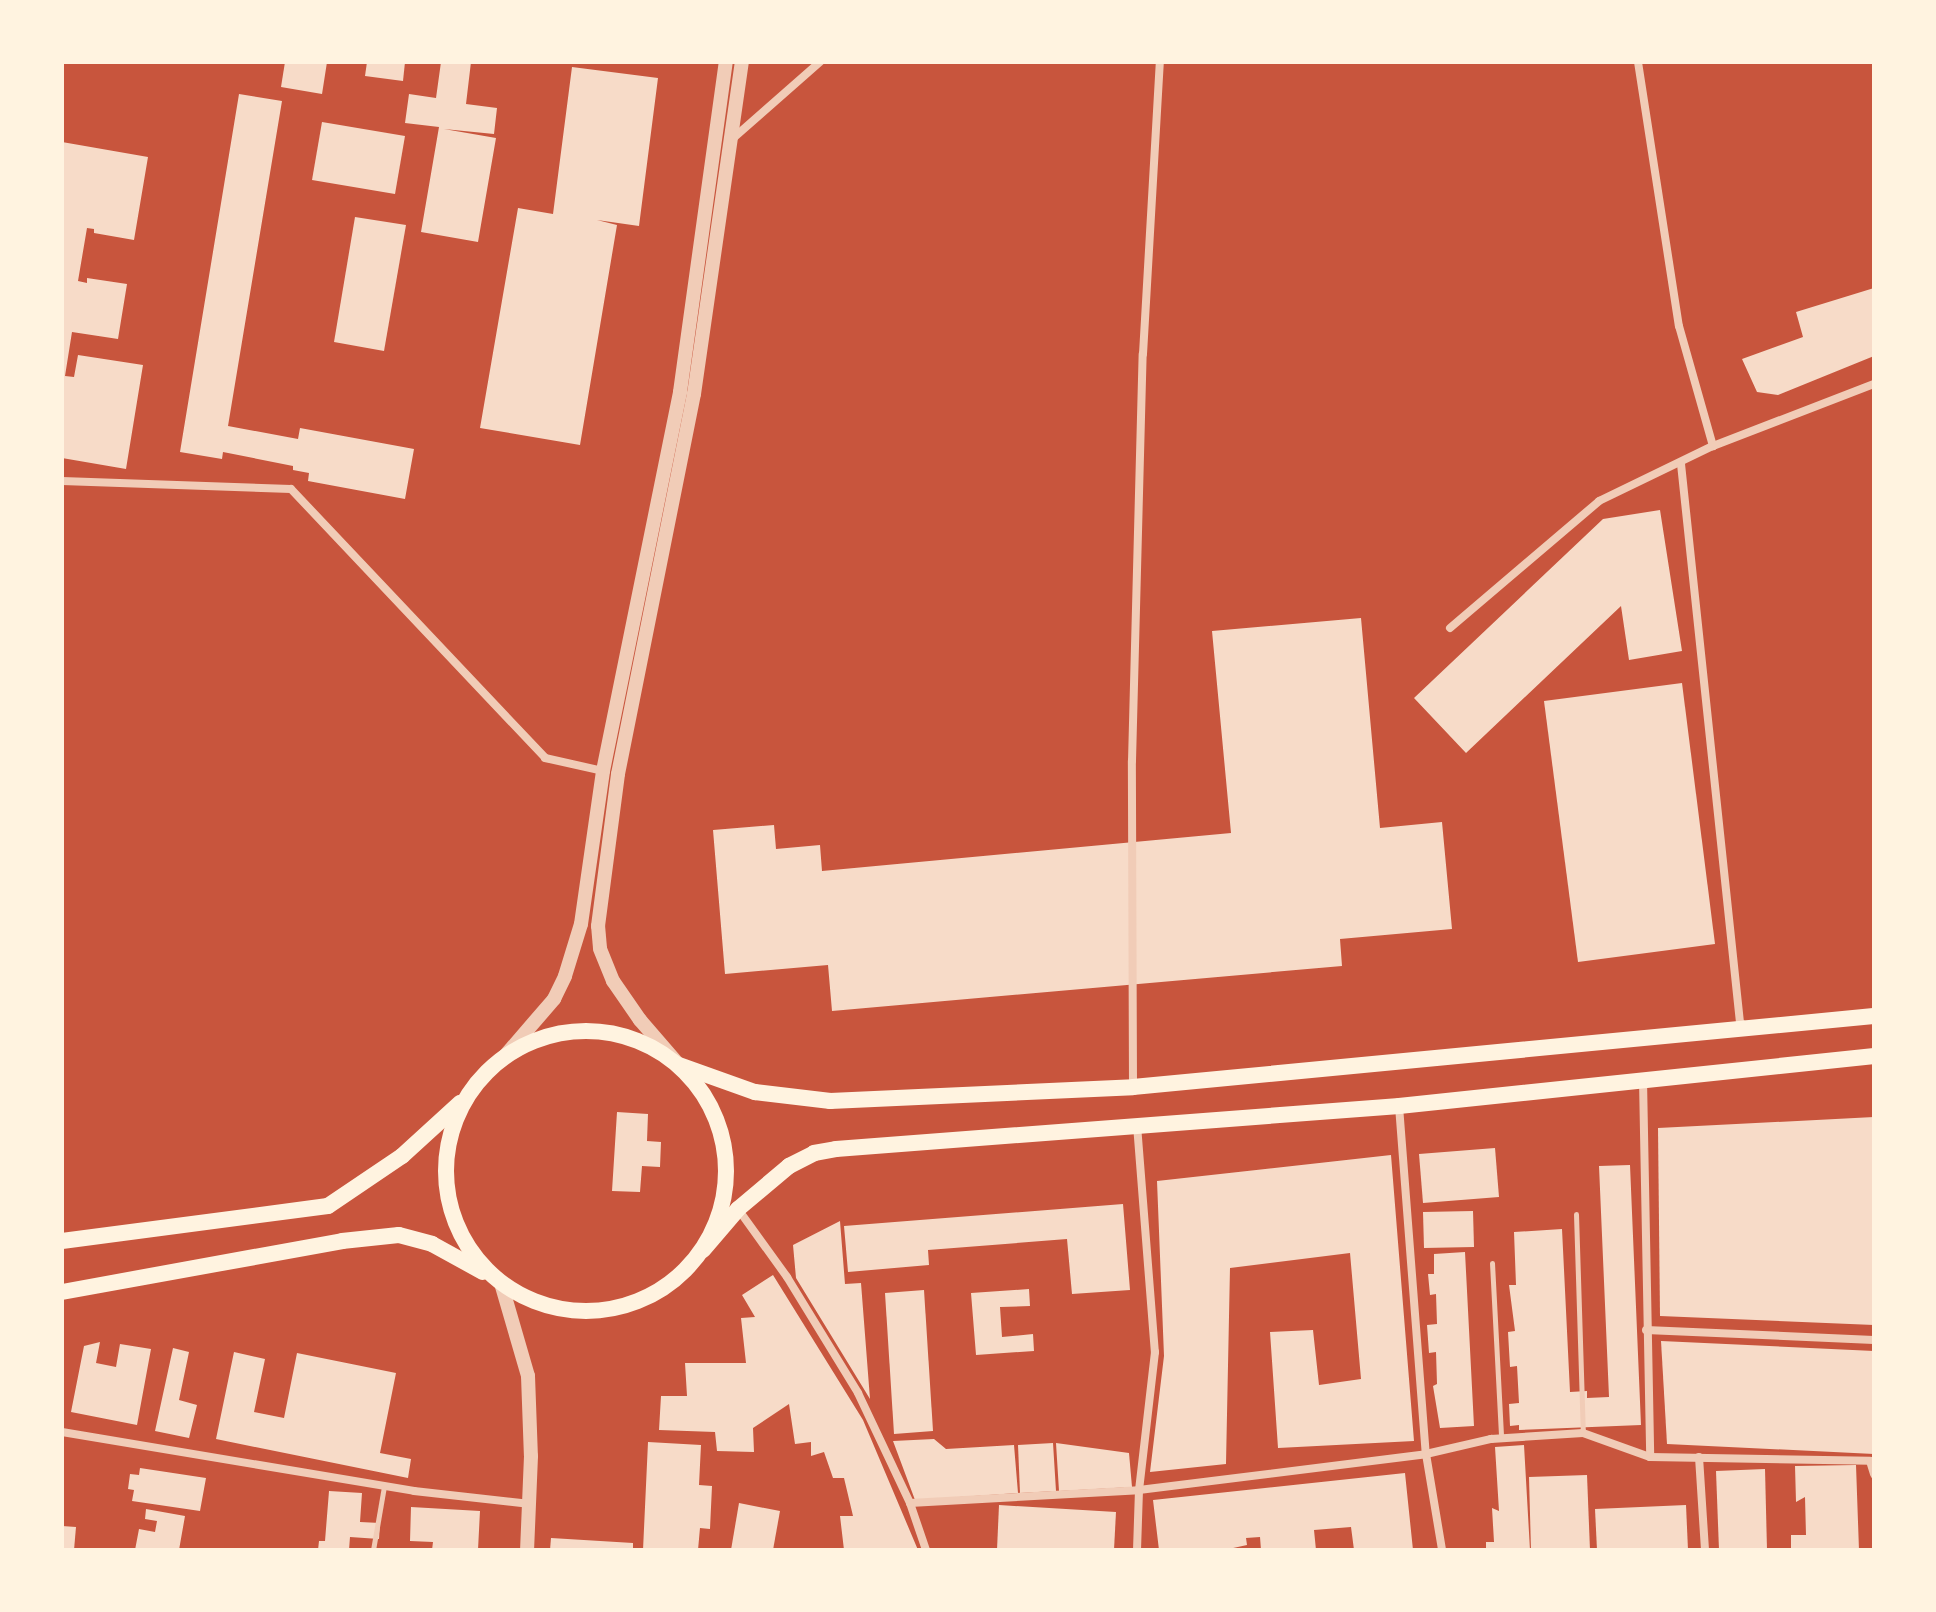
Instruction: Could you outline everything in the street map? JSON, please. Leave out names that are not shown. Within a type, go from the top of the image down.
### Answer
[{"type":"main road","points":[[501,1283],[483,1267],[459,1228],[447,1185],[450,1139],[468,1097],[483,1075],[504,1057],[527,1043],[579,1030],[632,1038],[679,1065],[755,1092],[815,1101],[1133,1087],[1874,1016]]},
{"type":"main road","points":[[62,1292],[342,1241],[399,1235],[454,1255],[501,1283],[556,1308],[598,1312],[638,1302],[657,1293],[682,1274],[738,1209],[789,1166],[814,1153],[1399,1106],[1874,1056]]},
{"type":"main road","points":[[679,1065],[708,1101],[724,1145],[725,1192],[703,1250]]},
{"type":"main road","points":[[62,1241],[328,1206],[402,1156],[468,1097]]},
{"type":"street","points":[[504,1057],[554,999],[576,948],[603,771],[680,392],[726,62]]},
{"type":"street","points":[[679,1065],[640,1020],[613,981],[600,948],[598,926],[618,774],[694,394],[742,62]]},
{"type":"street","points":[[714,156],[820,62]]},
{"type":"street","points":[[1133,1087],[1132,745],[1143,354],[1160,62]]},
{"type":"street","points":[[1638,62],[1679,326],[1713,446]]},
{"type":"street","points":[[1450,628],[1599,501],[1713,446],[1874,384]]},
{"type":"street","points":[[1681,464],[1740,1023],[1749,1027]]},
{"type":"street","points":[[62,481],[291,489],[545,758],[603,771]]},
{"type":"street","points":[[1643,1080],[1650,1457]]},
{"type":"street","points":[[1399,1106],[1426,1454],[1442,1550]]},
{"type":"street","points":[[1137,1125],[1155,1352],[1139,1490],[1137,1550]]},
{"type":"street","points":[[738,1209],[787,1277],[858,1393],[910,1503],[926,1550]]},
{"type":"street","points":[[501,1283],[528,1376],[530,1504],[527,1550]]},
{"type":"street","points":[[1646,1330],[1874,1340]]},
{"type":"street","points":[[62,1432],[384,1486],[530,1504]]},
{"type":"street","points":[[910,1503],[1139,1490],[1426,1454],[1501,1438],[1583,1433],[1650,1457],[1870,1461],[1874,1474]]},
{"type":"street","points":[[1699,1457],[1705,1550]]},
{"type":"lane","points":[[1576,1214],[1583,1433]]},
{"type":"lane","points":[[1492,1263],[1501,1438]]},
{"type":"lane","points":[[373,1550],[384,1486]]},
{"type":"building","points":[[285,62],[327,62],[322,94],[281,87]]},
{"type":"building","points":[[367,62],[405,62],[403,81],[365,76]]},
{"type":"building","points":[[441,62],[471,62],[466,104],[497,108],[494,134],[444,129],[496,138],[478,242],[421,232],[439,127],[405,123],[409,94],[436,98]]},
{"type":"building","points":[[572,67],[658,78],[639,226],[597,220],[617,225],[580,445],[480,428],[518,208],[553,214]]},
{"type":"building","points":[[239,94],[282,101],[228,426],[298,439],[300,428],[414,449],[405,499],[308,481],[309,473],[293,470],[293,466],[223,452],[222,459],[180,452]]},
{"type":"building","points":[[322,122],[405,136],[395,194],[312,180]]},
{"type":"building","points":[[62,142],[148,157],[134,240],[94,233],[94,229],[87,228],[78,281],[87,283],[87,278],[127,284],[118,339],[72,332],[65,376],[74,377],[78,355],[143,365],[126,469],[62,458]]},
{"type":"building","points":[[355,217],[406,225],[384,351],[334,342]]},
{"type":"building","points":[[1874,288],[1874,356],[1778,395],[1757,392],[1742,359],[1803,337],[1796,312]]},
{"type":"building","points":[[1660,510],[1682,651],[1629,660],[1621,606],[1466,753],[1414,698],[1603,519]]},
{"type":"building","points":[[1361,618],[1380,828],[1442,822],[1452,929],[1340,939],[1342,966],[832,1011],[828,965],[725,974],[713,830],[774,825],[776,849],[820,845],[822,871],[1231,833],[1212,631]]},
{"type":"building","points":[[1682,683],[1715,944],[1578,962],[1544,701]]},
{"type":"building","points":[[617,1112],[648,1114],[647,1141],[661,1142],[660,1167],[642,1166],[640,1192],[612,1191]]},
{"type":"building","points":[[1874,1117],[1874,1325],[1660,1316],[1658,1128]]},
{"type":"building","points":[[1495,1148],[1499,1197],[1423,1203],[1419,1154]]},
{"type":"building","points":[[1391,1155],[1414,1441],[1278,1448],[1270,1332],[1313,1330],[1319,1385],[1361,1379],[1350,1253],[1230,1268],[1226,1464],[1150,1472],[1164,1356],[1157,1181]]},
{"type":"building","points":[[1630,1165],[1641,1425],[1519,1430],[1519,1425],[1510,1426],[1509,1404],[1519,1403],[1517,1366],[1510,1367],[1508,1332],[1515,1331],[1509,1285],[1516,1285],[1514,1232],[1562,1229],[1570,1392],[1587,1391],[1587,1398],[1609,1397],[1599,1166]]},
{"type":"building","points":[[1123,1204],[1130,1290],[1072,1294],[1067,1239],[928,1250],[929,1265],[848,1272],[844,1226]]},
{"type":"building","points":[[1473,1211],[1474,1247],[1424,1248],[1423,1212]]},
{"type":"building","points":[[840,1221],[845,1284],[861,1283],[870,1399],[796,1278],[793,1245]]},
{"type":"building","points":[[1465,1252],[1474,1426],[1440,1428],[1433,1386],[1437,1384],[1436,1352],[1429,1353],[1427,1325],[1437,1324],[1436,1294],[1430,1295],[1428,1274],[1434,1274],[1434,1254]]},
{"type":"building","points":[[773,1275],[863,1420],[918,1550],[844,1550],[840,1516],[853,1516],[844,1478],[833,1478],[824,1452],[811,1456],[811,1442],[795,1444],[789,1404],[753,1428],[754,1452],[717,1451],[715,1432],[659,1430],[661,1396],[687,1396],[685,1363],[746,1363],[741,1318],[755,1317],[742,1295]]},
{"type":"building","points":[[1029,1289],[1030,1306],[1000,1307],[1002,1337],[1033,1334],[1034,1351],[976,1355],[971,1293]]},
{"type":"building","points":[[924,1290],[933,1431],[894,1434],[885,1293]]},
{"type":"building","points":[[1661,1341],[1874,1351],[1874,1454],[1667,1444]]},
{"type":"building","points":[[100,1342],[96,1363],[116,1367],[120,1344],[151,1349],[137,1425],[71,1412],[84,1346]]},
{"type":"building","points":[[173,1348],[189,1352],[179,1400],[197,1405],[189,1438],[155,1431]]},
{"type":"building","points":[[234,1352],[265,1359],[254,1412],[284,1418],[297,1353],[396,1373],[380,1453],[411,1459],[408,1478],[216,1439]]},
{"type":"building","points":[[934,1439],[946,1449],[1014,1445],[1018,1493],[915,1500],[893,1441]]},
{"type":"building","points":[[648,1442],[701,1445],[699,1485],[712,1486],[710,1529],[700,1528],[698,1550],[643,1550]]},
{"type":"building","points":[[1053,1443],[1056,1491],[1020,1493],[1018,1445]]},
{"type":"building","points":[[1056,1443],[1129,1453],[1132,1487],[1059,1491]]},
{"type":"building","points":[[1524,1445],[1530,1550],[1486,1550],[1486,1542],[1494,1542],[1492,1508],[1499,1511],[1495,1447]]},
{"type":"building","points":[[1856,1465],[1859,1550],[1791,1550],[1791,1535],[1806,1535],[1805,1497],[1796,1502],[1795,1466]]},
{"type":"building","points":[[140,1468],[206,1478],[200,1511],[132,1501],[134,1490],[128,1489],[130,1474],[139,1475]]},
{"type":"building","points":[[1765,1469],[1767,1550],[1719,1550],[1716,1471]]},
{"type":"building","points":[[1405,1473],[1413,1550],[1354,1550],[1351,1527],[1314,1530],[1316,1550],[1261,1550],[1260,1537],[1246,1538],[1247,1545],[1224,1550],[1159,1550],[1153,1500]]},
{"type":"building","points":[[1587,1475],[1590,1550],[1531,1550],[1529,1477]]},
{"type":"building","points":[[329,1491],[362,1493],[360,1522],[380,1523],[379,1539],[350,1537],[349,1550],[318,1550],[319,1541],[325,1541]]},
{"type":"building","points":[[739,1503],[780,1511],[773,1550],[731,1550]]},
{"type":"building","points":[[999,1505],[1116,1512],[1114,1550],[997,1550]]},
{"type":"building","points":[[1686,1505],[1688,1550],[1597,1550],[1595,1509]]},
{"type":"building","points":[[411,1507],[480,1511],[478,1550],[432,1550],[433,1542],[410,1541]]},
{"type":"building","points":[[146,1509],[185,1516],[179,1550],[135,1550],[139,1529],[155,1532],[157,1521],[145,1519]]},
{"type":"building","points":[[62,1526],[76,1527],[74,1550],[62,1550]]},
{"type":"building","points":[[551,1538],[633,1543],[633,1550],[550,1550]]}]
